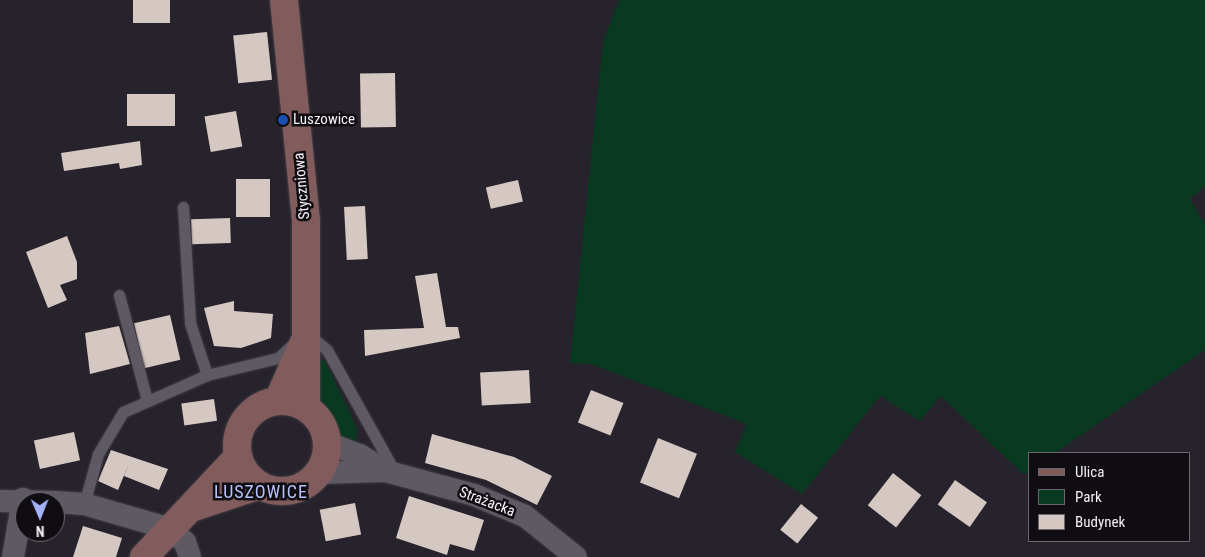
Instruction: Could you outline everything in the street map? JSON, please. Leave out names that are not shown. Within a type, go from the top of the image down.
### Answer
[{"type":"street","name":"Styczniowa","points":[[284,0],[306,222],[306,407]]},
{"type":"street","name":"Styczniowa","points":[[278,401],[305,337]]},
{"type":"street","points":[[278,401],[306,407],[324,429],[328,443],[319,473],[302,488],[280,492],[258,486],[245,474],[237,458],[238,432],[244,420],[253,410],[278,401]]},
{"type":"street","name":"Strażacka","points":[[328,443],[360,455],[390,472],[474,495],[525,516],[576,557]]},
{"type":"street","points":[[144,557],[167,528],[191,508],[237,458]]},
{"type":"street","name":"Strażacka","points":[[319,473],[390,472]]},
{"type":"street","points":[[191,508],[258,486]]},
{"type":"street","points":[[0,501],[15,500]]},
{"type":"street","points":[[65,503],[84,504],[167,528],[185,542],[190,557]]},
{"type":"street","points":[[13,557],[16,542]]},
{"type":"lane","points":[[183,207],[190,323],[207,375]]},
{"type":"lane","points":[[119,295],[148,400]]},
{"type":"lane","points":[[84,504],[98,454],[123,412],[207,375],[278,358],[305,337],[326,350],[390,472]]},
{"type":"green space","points":[[619,0],[1205,0],[1205,186],[1190,199],[1205,224],[1205,350],[1056,452],[1028,452],[1028,472],[1024,475],[941,396],[920,421],[880,396],[802,494],[735,452],[747,424],[591,364],[570,363],[603,42]]},
{"type":"green space","points":[[318,359],[325,361],[357,428],[356,446],[330,430],[317,409]]},
{"type":"building","points":[[133,0],[170,0],[170,23],[133,23]]},
{"type":"building","points":[[267,32],[272,80],[238,83],[233,36]]},
{"type":"building","points":[[395,73],[396,127],[361,128],[360,74]]},
{"type":"building","points":[[127,94],[175,94],[175,126],[127,126]]},
{"type":"building","points":[[236,111],[242,146],[211,152],[204,117]]},
{"type":"building","points":[[140,141],[142,165],[120,169],[119,163],[64,171],[61,153]]},
{"type":"building","points":[[236,179],[270,179],[270,217],[236,217]]},
{"type":"building","points":[[518,180],[523,201],[491,209],[486,187]]},
{"type":"building","points":[[365,206],[368,259],[347,260],[344,207]]},
{"type":"building","points":[[230,218],[231,243],[192,244],[191,219]]},
{"type":"building","points":[[67,236],[77,262],[77,279],[60,285],[67,300],[48,308],[26,252]]},
{"type":"building","points":[[437,273],[446,327],[458,327],[460,338],[365,356],[364,330],[424,328],[415,276]]},
{"type":"building","points":[[234,301],[234,311],[273,314],[271,338],[241,348],[214,346],[204,308]]},
{"type":"building","points":[[170,315],[180,360],[144,368],[134,323]]},
{"type":"building","points":[[119,326],[130,364],[90,374],[85,333]]},
{"type":"building","points":[[529,370],[531,403],[482,406],[480,373]]},
{"type":"building","points":[[591,390],[623,403],[610,436],[578,422]]},
{"type":"building","points":[[214,399],[217,421],[184,425],[181,404]]},
{"type":"building","points":[[74,432],[80,460],[40,469],[34,441]]},
{"type":"building","points":[[432,434],[514,457],[552,476],[537,505],[486,480],[425,463]]},
{"type":"building","points":[[658,438],[697,454],[679,498],[640,483]]},
{"type":"building","points":[[111,450],[168,469],[159,490],[124,476],[130,461],[118,490],[98,481]]},
{"type":"building","points":[[893,473],[921,495],[896,527],[868,505]]},
{"type":"building","points":[[955,480],[987,502],[970,527],[938,505]]},
{"type":"building","points":[[409,496],[484,520],[474,551],[450,544],[447,555],[396,538]]},
{"type":"building","points":[[355,503],[361,534],[326,541],[320,510]]},
{"type":"building","points":[[801,504],[818,518],[797,543],[780,530]]},
{"type":"building","points":[[83,526],[122,538],[116,557],[73,557]]},
{"type":"place","name":"Luszowice","points":[[283,120]]},
{"type":"district","name":"LUSZOWICE","points":[[261,492]]}]
